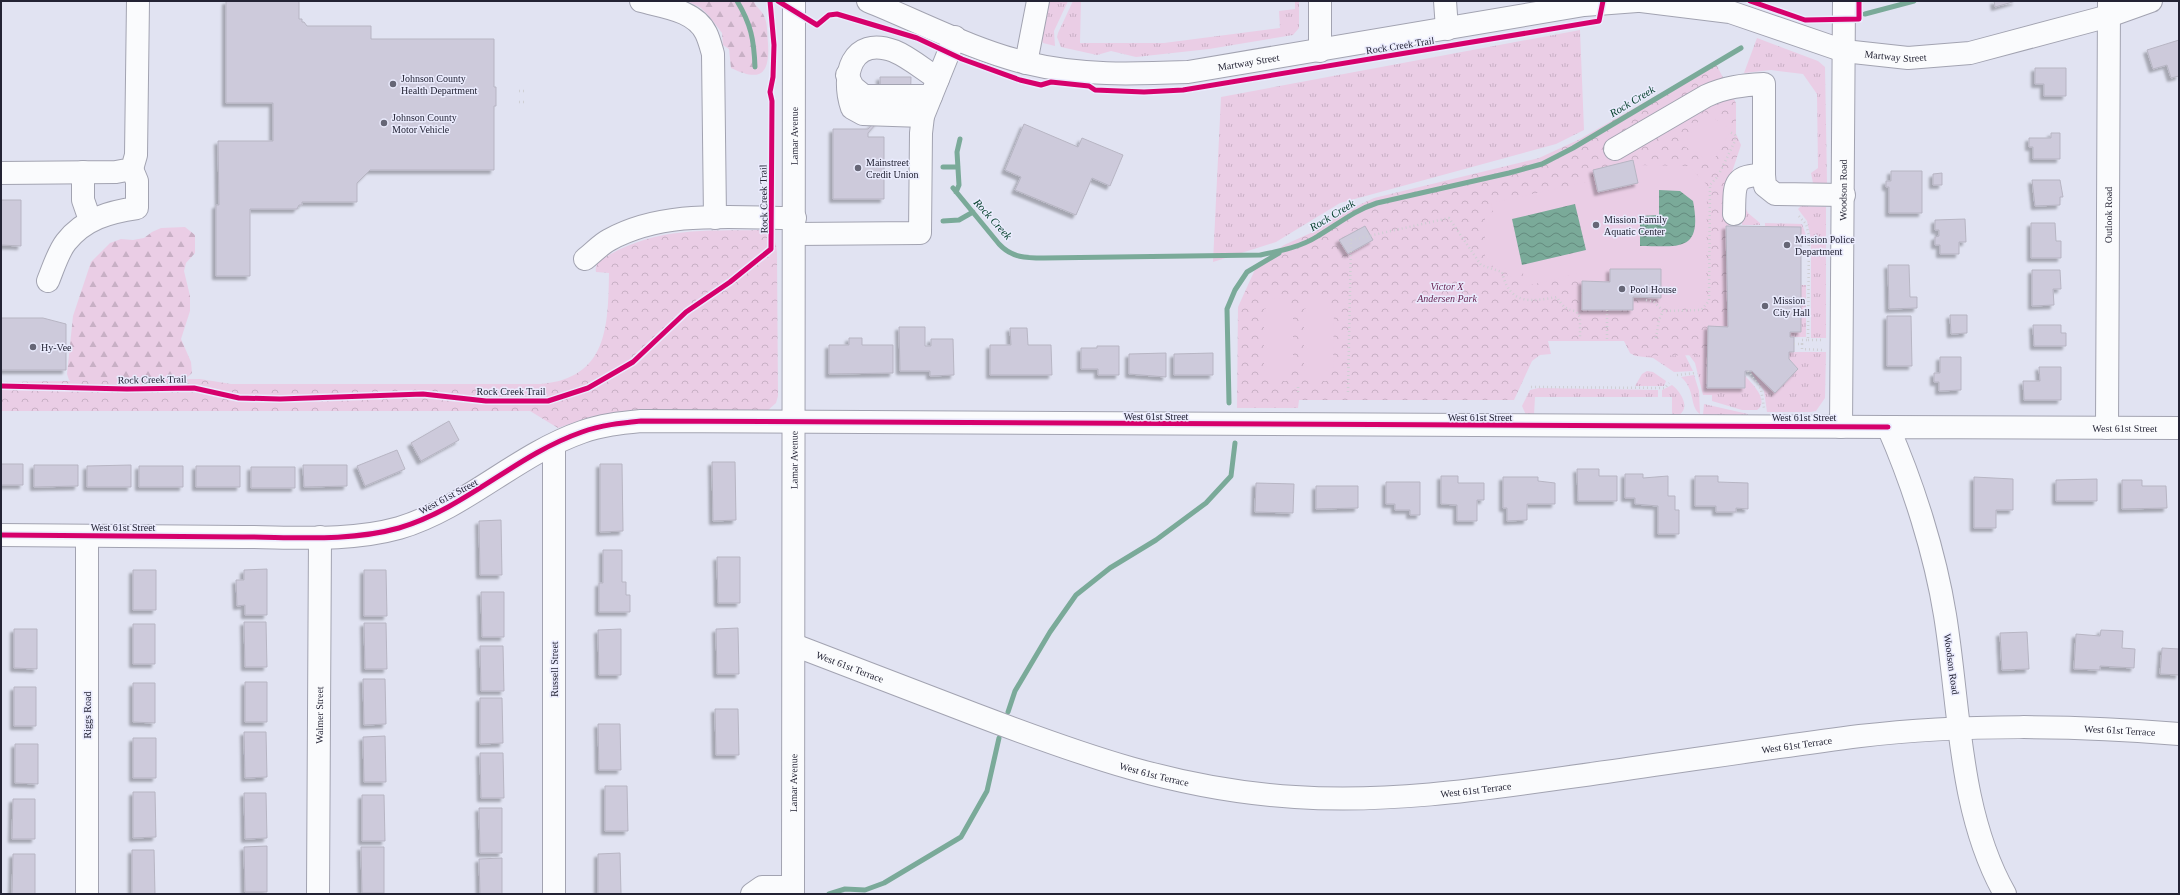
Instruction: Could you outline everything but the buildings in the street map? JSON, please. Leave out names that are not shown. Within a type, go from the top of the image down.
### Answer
[{"type":"street","points":[[48,281],[66,242],[90,220],[110,212],[137,208],[137,181],[132,169],[136,155],[138,1]]},
{"type":"street","points":[[641,1],[677,10],[694,18],[706,32],[713,54],[715,218]]},
{"type":"street","name":"Lamar Avenue","points":[[793,891],[795,226],[794,1]]},
{"type":"street","name":"Martway Street","points":[[868,1],[955,37],[1026,63],[1072,72],[1133,74],[1188,72],[1320,51],[1447,29],[1536,7],[1637,1]]},
{"type":"street","points":[[1026,63],[1038,1]]},
{"type":"street","points":[[1320,1],[1320,51]]},
{"type":"street","points":[[1445,1],[1447,29]]},
{"type":"street","name":"Martway Street","points":[[1640,1],[1730,12],[1844,51],[1908,58],[1970,53],[2109,8],[2151,1]]},
{"type":"street","name":"Woodson Road","points":[[1841,427],[1844,195],[1844,1]]},
{"type":"street","name":"Outlook Road","points":[[2106,428],[2109,8]]},
{"type":"street","points":[[585,259],[608,240],[638,227],[657,222],[715,218],[795,226],[920,233],[921,133],[931,97],[955,37]]},
{"type":"street","points":[[875,47],[895,52],[931,97],[863,114],[852,108],[848,78],[857,54],[875,47]]},
{"type":"street","points":[[848,78],[872,86],[931,97]]},
{"type":"street","points":[[1615,149],[1696,100],[1716,91],[1744,85],[1764,84],[1765,186],[1775,194],[1844,195]]},
{"type":"street","points":[[1,173],[83,172],[132,169]]},
{"type":"street","points":[[83,172],[83,200],[90,220]]},
{"type":"street","points":[[1734,214],[1735,191],[1737,183],[1747,175],[1764,175]]},
{"type":"street","name":"West 61st Street","points":[[1,535],[320,537],[373,534],[426,519],[478,491],[554,445],[596,428],[637,422],[1841,427],[1890,431],[2179,428]]},
{"type":"street","name":"Woodson Road","points":[[1890,431],[1902,458],[1934,558],[1945,614],[1967,782],[1984,846],[2005,894]]},
{"type":"street","name":"Russell Street","points":[[554,445],[554,894]]},
{"type":"street","name":"Riggs Road","points":[[87,536],[87,894]]},
{"type":"street","name":"Walmer Street","points":[[318,894],[320,537]]},
{"type":"street","name":"West 61st Terrace","points":[[794,645],[1072,752],[1137,772],[1173,781],[1238,792],[1295,797],[1359,799],[1437,794],[1862,736],[1961,729],[2064,728],[2179,734]]},
{"type":"street","points":[[752,894],[762,887],[793,891]]},
{"type":"path","points":[[519,91],[525,91]]},
{"type":"path","points":[[519,102],[525,102]]},
{"type":"path","points":[[1646,300],[1654,302],[1663,311],[1700,310],[1709,301],[1710,185],[1720,173],[1735,141],[1735,135],[1730,132]]},
{"type":"path","points":[[1798,215],[1806,224],[1809,242],[1808,340]]},
{"type":"path","points":[[1348,392],[1351,240],[1449,218],[1481,265],[1502,272],[1505,284],[1512,294],[1531,302],[1557,297],[1562,306],[1569,310],[1576,311],[1580,317],[1580,339]]},
{"type":"path","points":[[1802,242],[1826,241]]},
{"type":"path","points":[[1607,310],[1607,339]]},
{"type":"path","points":[[1656,338],[1659,320],[1663,311]]},
{"type":"path","points":[[1829,340],[1802,340],[1802,349],[1829,350]]},
{"type":"path","points":[[1794,344],[1802,344]]},
{"type":"path","points":[[1748,371],[1762,393],[1763,414]]},
{"type":"path","points":[[1677,374],[1695,373]]},
{"type":"path","points":[[1531,387],[1665,388],[1669,383]]},
{"type":"path","points":[[1298,387],[1298,392]]},
{"type":"green space","points":[[687,1],[754,1],[763,14],[766,22],[768,54],[765,69],[756,75],[731,68],[729,49],[723,45],[722,33],[701,8]]},
{"type":"green space","points":[[1047,1],[1068,1],[1054,31],[1055,46],[1043,43],[1042,40]]},
{"type":"green space","points":[[1073,1],[1081,1],[1080,43],[1164,43],[1280,28],[1279,11],[1295,9],[1295,1],[1299,1],[1299,28],[1293,35],[1209,49],[1136,57],[1111,51],[1097,55],[1061,47],[1057,37],[1058,33]]},
{"type":"green space","points":[[1580,30],[1584,130],[1556,144],[1340,203],[1276,242],[1213,262],[1221,97]]},
{"type":"green space","points":[[1757,38],[1818,61],[1825,67],[1827,183],[1813,183],[1811,173],[1818,168],[1817,94],[1803,74],[1771,70],[1744,73]]},
{"type":"green space","name":"Victor X Andersen Park","points":[[1715,62],[1736,103],[1736,134],[1741,145],[1728,184],[1729,226],[1726,227],[1728,327],[1708,327],[1708,355],[1636,356],[1630,353],[1624,341],[1548,341],[1551,354],[1540,355],[1532,361],[1514,400],[1299,400],[1298,408],[1237,408],[1238,307],[1257,265],[1284,245],[1313,232],[1329,219],[1374,198],[1539,158],[1578,140]]},
{"type":"green space","points":[[1704,111],[1731,130],[1712,163],[1684,146]]},
{"type":"green space","name":"Mission Family Aquatic Center","points":[[1633,160],[1635,165],[1689,166],[1707,185],[1706,300],[1700,308],[1672,308],[1661,298],[1634,297],[1633,310],[1582,310],[1582,281],[1580,273],[1526,286],[1523,273],[1508,277],[1506,269],[1485,264],[1485,214],[1493,212],[1491,203],[1595,180],[1593,170]]},
{"type":"green space","points":[[1712,187],[1729,226],[1726,227],[1728,327],[1708,326],[1708,388],[1745,388],[1745,376],[1755,387],[1761,397],[1761,406],[1757,410],[1742,410],[1712,401],[1712,395],[1703,395],[1695,363],[1684,348]]},
{"type":"green space","points":[[1742,201],[1748,213],[1760,223],[1760,225],[1742,225]]},
{"type":"green space","points":[[1801,206],[1826,207],[1826,240],[1811,239],[1807,221],[1798,209]]},
{"type":"green space","points":[[1765,223],[1802,224],[1806,235],[1801,235],[1801,227],[1765,227]]},
{"type":"green space","points":[[185,227],[195,235],[195,253],[186,263],[184,271],[190,296],[190,311],[181,339],[191,362],[192,373],[185,379],[169,382],[138,380],[128,383],[74,383],[69,380],[67,374],[73,316],[91,262],[110,243],[121,239],[133,240],[144,238],[161,228]]},
{"type":"green space","points":[[759,230],[771,234],[775,240],[777,253],[778,396],[776,403],[767,411],[613,413],[590,417],[558,428],[530,411],[1,411],[1,382],[200,379],[231,384],[541,384],[563,380],[580,372],[592,360],[600,346],[605,330],[609,293],[609,273],[596,272],[596,266],[601,260],[627,246],[646,239],[664,235],[701,231]]},
{"type":"green space","points":[[1811,243],[1826,243],[1826,338],[1811,338]]},
{"type":"green space","points":[[1801,285],[1806,285],[1806,337],[1790,337],[1790,332],[1801,331]]},
{"type":"green space","points":[[1287,298],[1287,309],[1293,309],[1293,371],[1287,371],[1287,381],[1270,381],[1270,371],[1264,370],[1264,309],[1271,309],[1271,299]]},
{"type":"green space","points":[[1310,299],[1326,299],[1327,308],[1334,309],[1333,370],[1326,371],[1326,381],[1310,381],[1310,371],[1304,370],[1304,309],[1310,308]]},
{"type":"green space","points":[[1789,352],[1826,352],[1825,398],[1816,411],[1767,412],[1764,391],[1751,372],[1752,371],[1775,393],[1798,369],[1789,359]]},
{"type":"green space","points":[[1630,353],[1685,355],[1693,371],[1674,372],[1653,358],[1636,356]]},
{"type":"green space","points":[[1647,371],[1653,372],[1666,381],[1664,386],[1635,386],[1642,374]]},
{"type":"green space","points":[[1694,375],[1699,391],[1700,414],[1694,407],[1689,387],[1681,377]]},
{"type":"green space","points":[[1672,385],[1681,395],[1684,404],[1682,412],[1675,416],[1672,413],[1672,397],[1662,397],[1662,390]]},
{"type":"green space","points":[[1539,388],[1658,390],[1658,397],[1535,397],[1534,415],[1526,415],[1522,406],[1530,390]]},
{"type":"green space","points":[[1704,404],[1748,414],[1748,416],[1703,415]]},
{"type":"water","points":[[1659,190],[1680,191],[1693,201],[1695,218],[1694,230],[1691,238],[1684,243],[1666,246],[1640,246],[1640,216],[1659,215]]},
{"type":"water","points":[[1575,204],[1586,250],[1522,265],[1512,219]]},
{"type":"waterway","name":"Rock Creek","points":[[737,1],[746,17],[751,32],[755,67]]},
{"type":"waterway","name":"Rock Creek","points":[[1865,14],[1914,1]]},
{"type":"waterway","name":"Rock Creek","points":[[953,188],[999,244],[1014,255],[1031,258],[1260,255],[1305,243],[1354,213],[1377,203],[1542,164],[1573,148],[1741,48]]},
{"type":"waterway","points":[[956,192],[959,185],[957,152],[960,139]]},
{"type":"waterway","points":[[943,167],[958,167]]},
{"type":"waterway","points":[[943,221],[959,220],[973,212]]},
{"type":"waterway","points":[[1229,403],[1227,309],[1235,290],[1247,272],[1279,253]]},
{"type":"waterway","points":[[1008,712],[1015,691],[1050,632],[1076,595],[1110,568],[1156,540],[1206,503],[1231,476],[1235,443]]},
{"type":"waterway","points":[[829,894],[845,889],[865,890],[884,883],[961,837],[987,791],[999,738]]},
{"type":"cycle path","name":"Rock Creek Trail","points":[[1,386],[127,389],[194,388],[239,398],[280,399],[423,394],[486,401],[548,401],[588,388],[633,362],[686,312],[730,282],[771,249],[772,101],[770,92],[773,77],[774,45],[770,1]]},
{"type":"cycle path","name":"Rock Creek Trail","points":[[778,1],[817,25],[829,15],[837,14],[917,38],[962,59],[1020,80],[1041,85],[1051,82],[1089,86],[1095,90],[1144,92],[1183,90],[1599,21],[1603,1]]},
{"type":"cycle path","points":[[1750,1],[1805,20],[1859,19],[1859,1]]},
{"type":"cycle path","points":[[1,535],[321,538],[380,532],[399,528],[447,508],[513,467],[558,442],[596,428],[641,421],[1888,427]]},
{"type":"place","name":"Johnson County Health Department","points":[[393,84]]},
{"type":"place","name":"Johnson County Motor Vehicle","points":[[384,123]]},
{"type":"place","name":"Mainstreet Credit Union","points":[[858,168]]},
{"type":"place","name":"Mission Family Aquatic Center","points":[[1596,225]]},
{"type":"place","name":"Mission Police Department","points":[[1787,245]]},
{"type":"place","name":"Pool House","points":[[1622,289]]},
{"type":"place","name":"Mission City Hall","points":[[1765,306]]},
{"type":"place","name":"Hy-Vee","points":[[33,347]]}]
